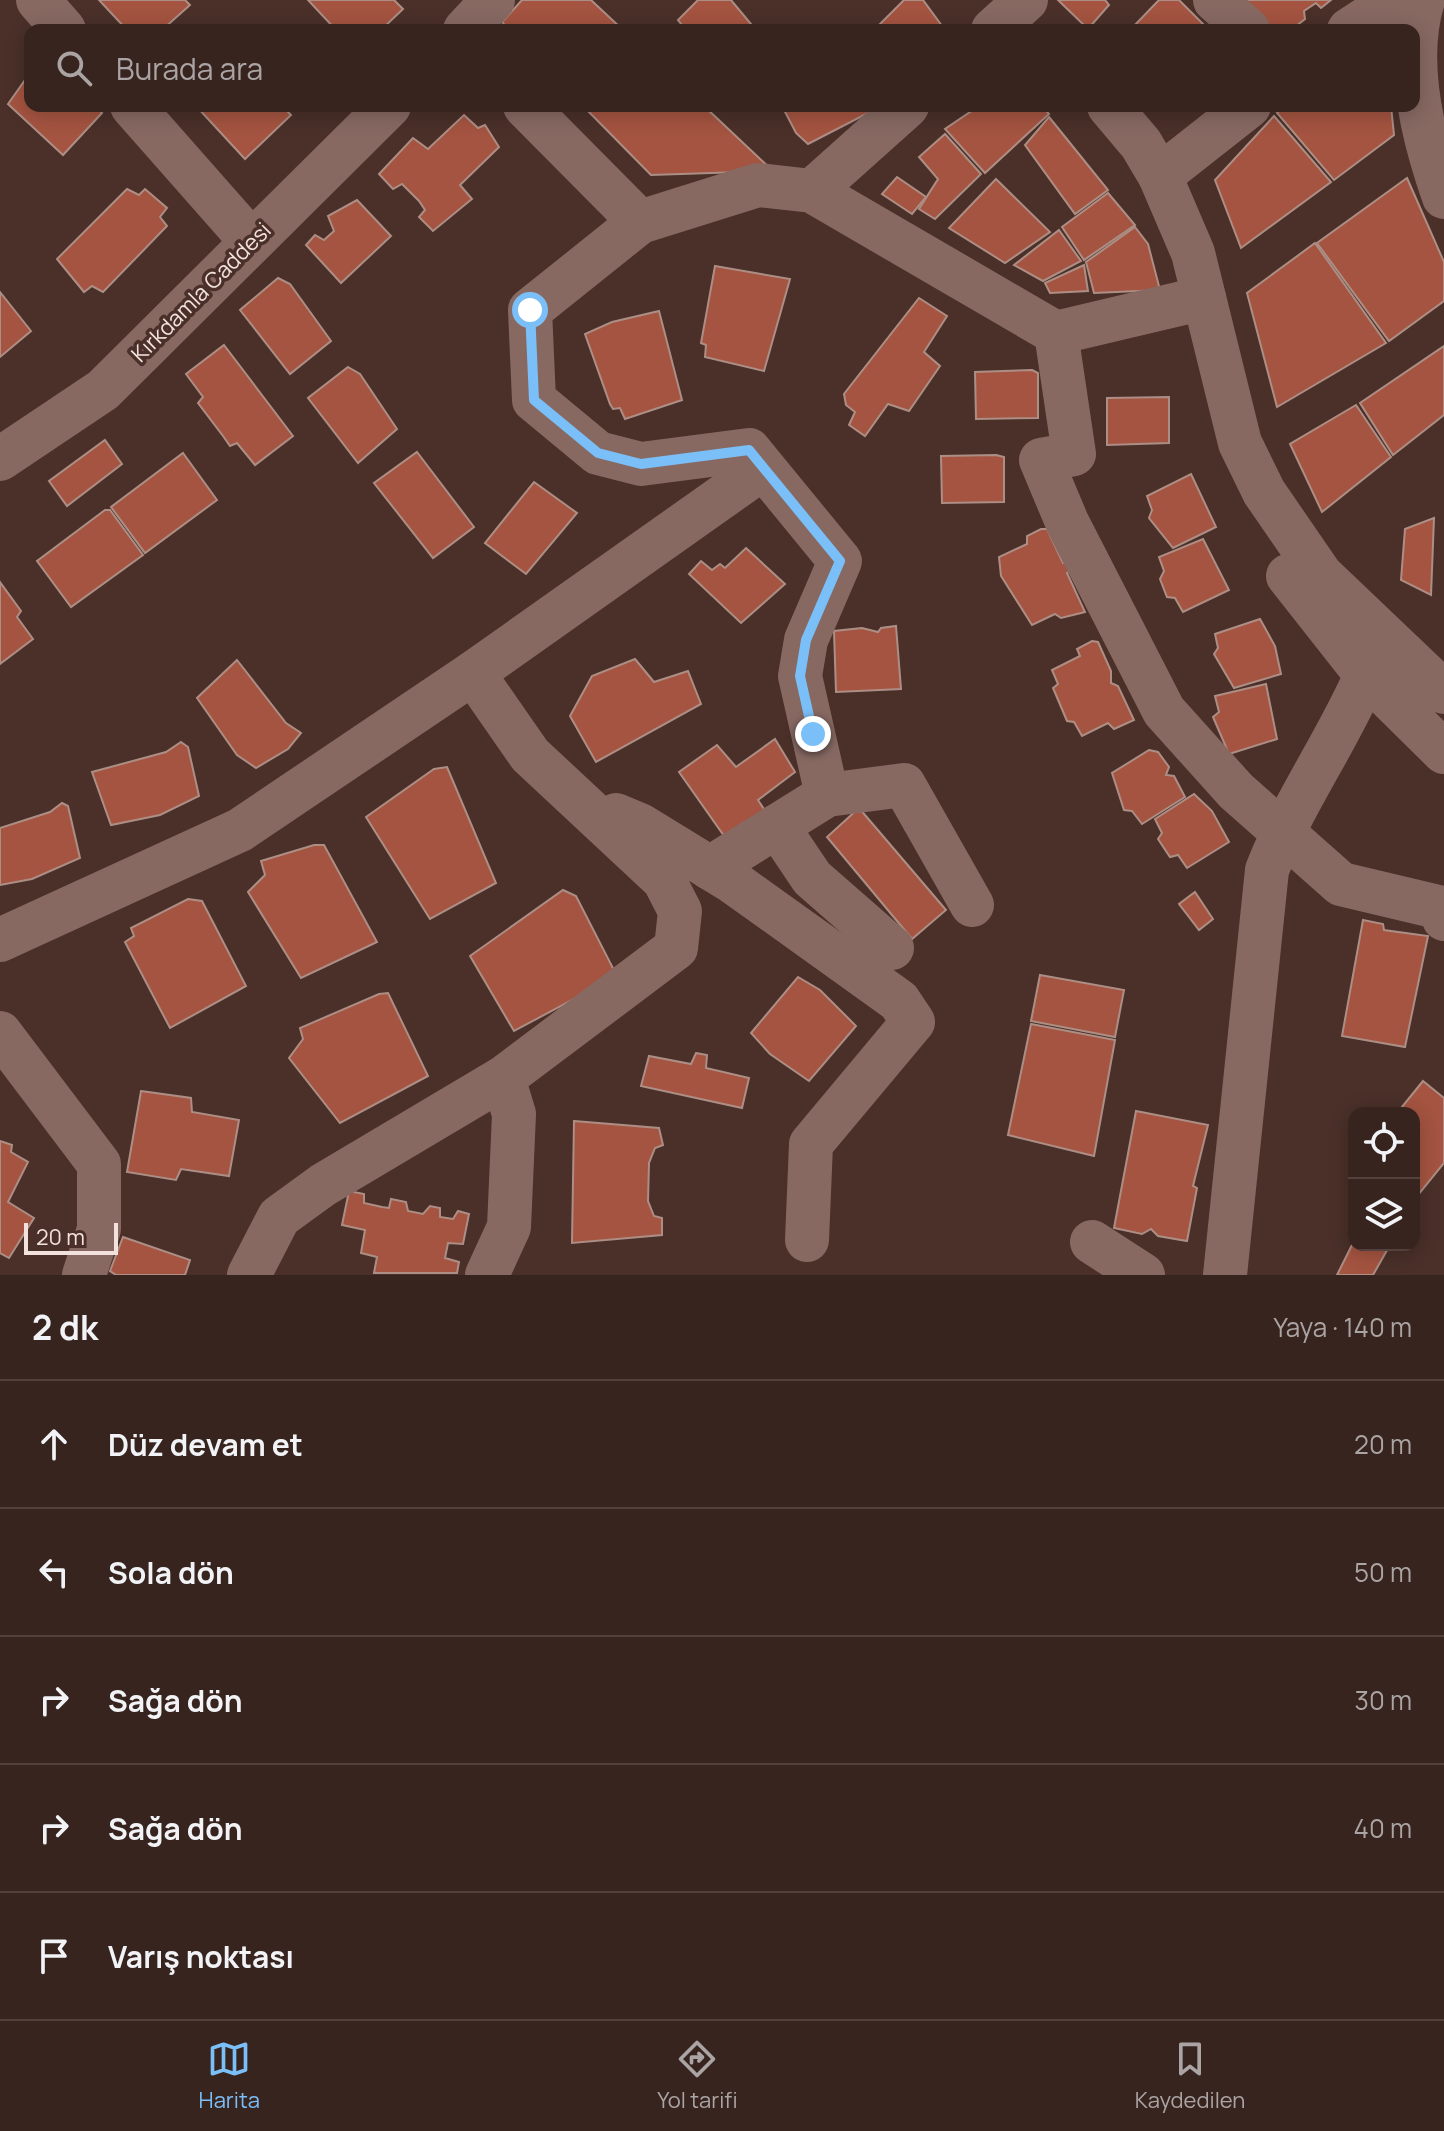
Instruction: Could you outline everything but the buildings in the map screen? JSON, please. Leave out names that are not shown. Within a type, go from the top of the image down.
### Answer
[{"type":"street","points":[[38,0],[59,24]]},
{"type":"street","points":[[471,24],[493,0]]},
{"type":"street","points":[[1215,0],[1241,24]]},
{"type":"street","points":[[1358,24],[1381,9],[1423,1],[1419,24]]},
{"type":"street","points":[[1420,93],[1429,154],[1444,197]]},
{"type":"street","points":[[137,112],[251,241]]},
{"type":"street","name":"Kırkdamla Caddesi","points":[[0,459],[103,390],[383,112]]},
{"type":"street","points":[[531,112],[640,222]]},
{"type":"street","points":[[812,191],[900,112]]},
{"type":"street","points":[[1114,112],[1141,144],[1160,176],[1193,253],[1240,443],[1271,503],[1321,575],[1442,687],[1404,712]]},
{"type":"street","points":[[1160,176],[1241,112]]},
{"type":"street","points":[[827,795],[800,676],[806,640],[840,561],[749,450],[641,464],[598,453],[534,400],[530,310],[640,222],[758,185],[812,191],[1056,333],[1204,298]]},
{"type":"street","points":[[1056,333],[1074,454],[1041,460],[1067,522],[1164,711],[1236,791],[1341,884],[1442,908],[1444,919]]},
{"type":"street","points":[[1240,443],[1236,464],[1256,523],[1272,552],[1366,675],[1444,752]]},
{"type":"street","points":[[0,966],[240,830],[473,673],[763,468]]},
{"type":"street","points":[[249,1275],[279,1217],[323,1185],[503,1078],[676,948],[680,911],[664,880],[530,755],[473,673]]},
{"type":"street","points":[[1225,1275],[1267,870],[1282,832],[1319,763],[1342,729],[1366,675]]},
{"type":"street","points":[[710,868],[827,795],[904,785],[972,905]]},
{"type":"street","points":[[577,799],[640,825],[710,868],[899,1001],[913,1022],[811,1144],[807,1240]]},
{"type":"street","points":[[777,826],[812,878],[892,948]]},
{"type":"street","points":[[0,940],[240,830]]},
{"type":"street","points":[[0,1033],[99,1164],[99,1229],[84,1275]]},
{"type":"street","points":[[487,1275],[509,1227],[514,1114],[503,1078]]},
{"type":"street","points":[[1092,1242],[1143,1275]]},
{"type":"route","points":[[530,310],[534,400],[598,453],[641,464],[749,450],[840,561],[806,640],[800,676],[813,734]]}]
